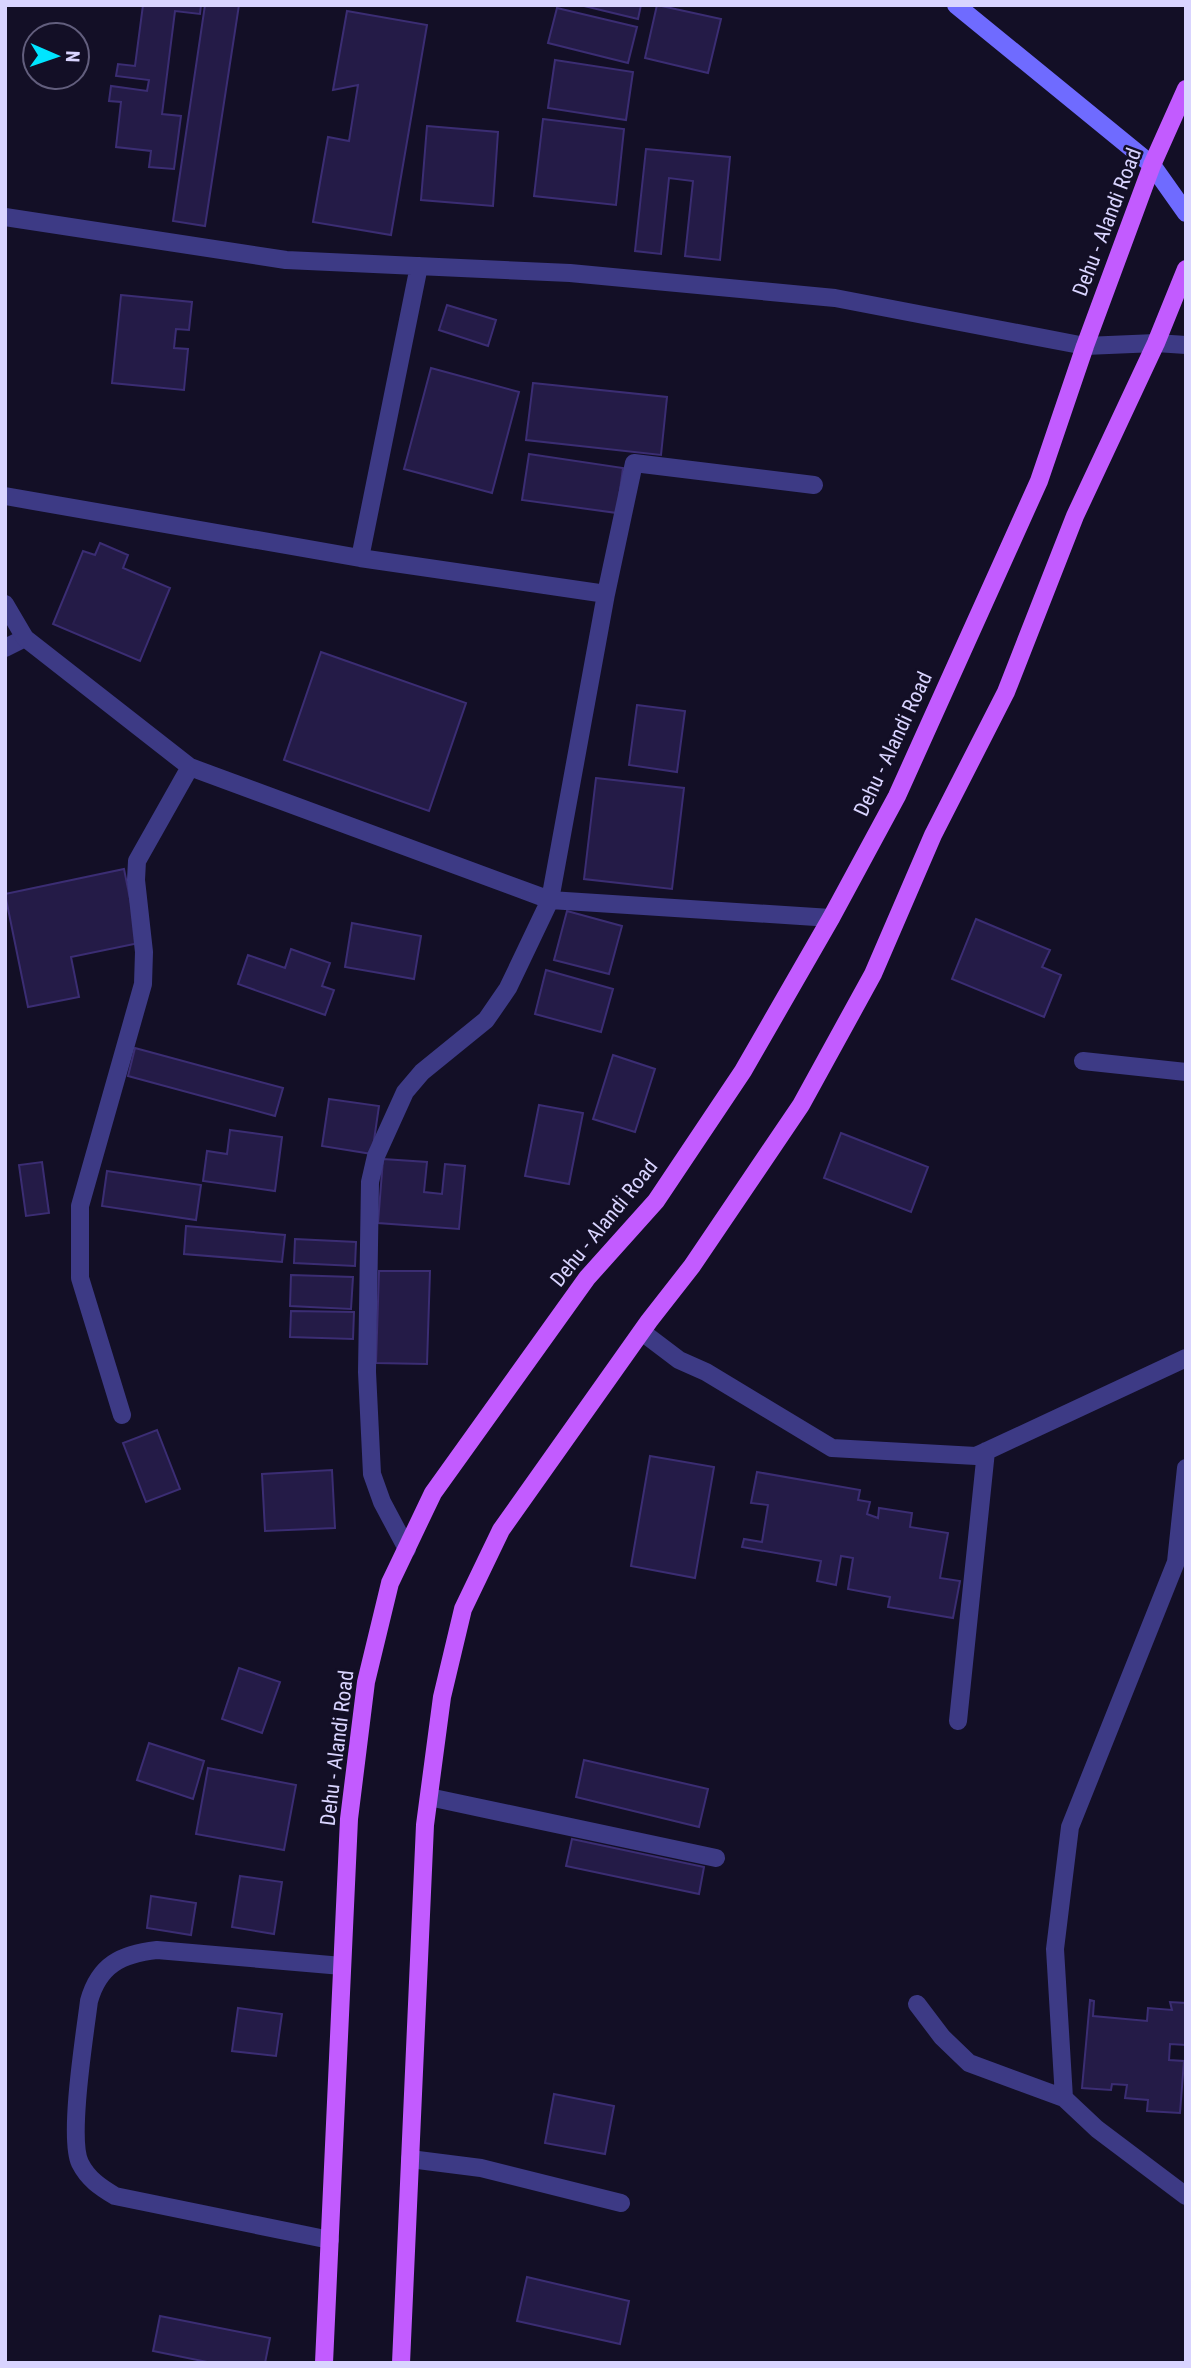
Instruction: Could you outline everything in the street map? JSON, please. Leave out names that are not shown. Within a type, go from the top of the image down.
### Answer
[{"type":"main road","points":[[956,5],[1152,165],[1186,213]]},
{"type":"main road","name":"Dehu - Alandi Road","points":[[324,2363],[349,1818],[366,1682],[390,1583],[433,1493],[587,1278],[656,1200],[736,1082],[831,918],[897,796],[1039,481],[1085,346],[1152,165],[1186,89]]},
{"type":"main road","points":[[401,2363],[425,1825],[442,1697],[463,1609],[501,1530],[692,1266],[801,1105],[873,974],[933,835],[1006,692],[1075,516],[1156,344],[1186,269]]},
{"type":"street","points":[[5,218],[286,260],[570,274],[835,298],[1085,346],[1186,345]]},
{"type":"street","points":[[360,558],[419,266]]},
{"type":"street","points":[[407,1549],[382,1502],[372,1474],[367,1372],[370,1182],[376,1156],[405,1092],[422,1072],[486,1020],[508,988],[550,900],[606,594],[634,463],[814,485]]},
{"type":"street","points":[[5,496],[360,558],[606,594]]},
{"type":"street","points":[[5,604],[25,638],[190,767],[550,900],[831,918]]},
{"type":"street","points":[[5,648],[25,638]]},
{"type":"street","points":[[122,1415],[80,1278],[80,1206],[143,984],[144,952],[136,880],[137,861],[190,767]]},
{"type":"street","points":[[1083,1060],[1186,1072]]},
{"type":"street","points":[[642,1332],[679,1360],[706,1372],[832,1448],[976,1456],[1186,1358]]},
{"type":"street","points":[[958,1721],[986,1451]]},
{"type":"street","points":[[1064,2098],[1055,1949],[1070,1827],[1176,1562],[1186,1468]]},
{"type":"street","points":[[429,1797],[716,1858]]},
{"type":"street","points":[[330,2240],[115,2196],[94,2183],[79,2162],[75,2138],[89,2001],[95,1981],[108,1967],[138,1952],[157,1950],[342,1966]]},
{"type":"street","points":[[917,2004],[942,2038],[969,2063],[1064,2098],[1097,2129],[1186,2196]]},
{"type":"street","points":[[410,2160],[481,2168],[621,2203]]},
{"type":"building","points":[[143,5],[201,5],[200,14],[175,11],[162,114],[181,116],[174,169],[149,167],[151,151],[116,147],[121,102],[109,101],[111,86],[147,91],[149,80],[116,76],[118,64],[135,66]]},
{"type":"building","points":[[205,5],[239,5],[205,226],[173,221]]},
{"type":"building","points":[[580,5],[641,5],[638,19]]},
{"type":"building","points":[[657,5],[721,19],[708,73],[645,58]]},
{"type":"building","points":[[557,8],[637,27],[628,63],[548,43]]},
{"type":"building","points":[[347,11],[427,25],[391,235],[313,222],[328,137],[349,141],[358,85],[333,90]]},
{"type":"building","points":[[555,60],[633,72],[626,120],[548,108]]},
{"type":"building","points":[[543,119],[624,129],[616,205],[534,196]]},
{"type":"building","points":[[427,126],[498,132],[493,206],[421,200]]},
{"type":"building","points":[[646,149],[730,157],[720,260],[685,256],[693,181],[669,178],[661,254],[635,251]]},
{"type":"building","points":[[121,295],[192,302],[189,330],[176,329],[174,348],[188,349],[184,390],[112,383]]},
{"type":"building","points":[[447,305],[496,320],[488,346],[439,330]]},
{"type":"building","points":[[431,368],[519,392],[492,493],[404,469]]},
{"type":"building","points":[[533,383],[667,397],[661,455],[526,440]]},
{"type":"building","points":[[529,454],[623,468],[617,513],[522,500]]},
{"type":"building","points":[[100,543],[128,555],[123,568],[170,588],[140,661],[53,624],[83,551],[95,555]]},
{"type":"building","points":[[321,652],[466,703],[429,811],[284,760]]},
{"type":"building","points":[[637,705],[685,711],[677,772],[629,765]]},
{"type":"building","points":[[596,778],[684,788],[672,889],[584,879]]},
{"type":"building","points":[[124,869],[139,943],[71,957],[79,997],[28,1007],[5,894]]},
{"type":"building","points":[[567,911],[622,926],[609,974],[554,960]]},
{"type":"building","points":[[976,919],[1050,950],[1042,967],[1061,975],[1044,1017],[952,979]]},
{"type":"building","points":[[352,923],[421,936],[414,979],[345,967]]},
{"type":"building","points":[[291,949],[330,963],[322,986],[334,990],[325,1015],[238,984],[248,955],[285,968]]},
{"type":"building","points":[[546,970],[613,989],[601,1032],[535,1014]]},
{"type":"building","points":[[135,1048],[283,1088],[275,1116],[128,1076]]},
{"type":"building","points":[[613,1055],[655,1069],[635,1132],[593,1119]]},
{"type":"building","points":[[329,1099],[379,1106],[372,1154],[322,1146]]},
{"type":"building","points":[[539,1105],[583,1113],[569,1184],[525,1176]]},
{"type":"building","points":[[230,1130],[282,1137],[275,1191],[203,1181],[207,1151],[227,1154]]},
{"type":"building","points":[[841,1133],[928,1167],[911,1212],[824,1178]]},
{"type":"building","points":[[383,1159],[427,1162],[424,1192],[442,1194],[445,1164],[465,1166],[459,1229],[378,1223]]},
{"type":"building","points":[[42,1162],[49,1213],[26,1216],[19,1165]]},
{"type":"building","points":[[107,1171],[201,1185],[196,1220],[102,1206]]},
{"type":"building","points":[[186,1226],[285,1235],[282,1262],[184,1254]]},
{"type":"building","points":[[295,1239],[356,1242],[355,1266],[294,1263]]},
{"type":"building","points":[[379,1271],[430,1271],[427,1364],[376,1363]]},
{"type":"building","points":[[291,1275],[353,1277],[351,1309],[290,1306]]},
{"type":"building","points":[[291,1311],[354,1312],[353,1339],[290,1337]]},
{"type":"building","points":[[157,1430],[180,1489],[146,1502],[123,1443]]},
{"type":"building","points":[[650,1456],[714,1467],[695,1578],[631,1566]]},
{"type":"building","points":[[332,1470],[335,1528],[265,1531],[262,1474]]},
{"type":"building","points":[[757,1472],[860,1490],[858,1500],[870,1502],[867,1514],[878,1518],[879,1508],[912,1513],[910,1527],[948,1533],[940,1578],[960,1581],[953,1618],[888,1607],[890,1597],[848,1589],[853,1558],[841,1556],[836,1585],[817,1581],[821,1561],[742,1547],[744,1539],[762,1542],[768,1505],[751,1503]]},
{"type":"building","points":[[239,1668],[280,1682],[262,1733],[222,1719]]},
{"type":"building","points":[[149,1743],[204,1761],[193,1799],[137,1780]]},
{"type":"building","points":[[584,1760],[708,1789],[699,1827],[576,1797]]},
{"type":"building","points":[[208,1768],[296,1785],[284,1850],[196,1834]]},
{"type":"building","points":[[572,1839],[704,1867],[699,1894],[566,1866]]},
{"type":"building","points":[[240,1876],[282,1882],[274,1934],[232,1927]]},
{"type":"building","points":[[151,1896],[196,1903],[191,1935],[147,1928]]},
{"type":"building","points":[[1090,2000],[1094,2001],[1093,2016],[1147,2021],[1148,2008],[1172,2010],[1170,2002],[1186,2003],[1186,2045],[1170,2044],[1169,2060],[1184,2061],[1180,2113],[1147,2111],[1148,2100],[1125,2098],[1127,2085],[1112,2084],[1111,2090],[1082,2088]]},
{"type":"building","points":[[238,2008],[282,2014],[276,2056],[232,2051]]},
{"type":"building","points":[[554,2094],[614,2106],[605,2154],[545,2143]]},
{"type":"building","points":[[527,2277],[629,2301],[620,2344],[517,2321]]},
{"type":"building","points":[[160,2316],[270,2338],[265,2363],[212,2363],[153,2351]]}]
